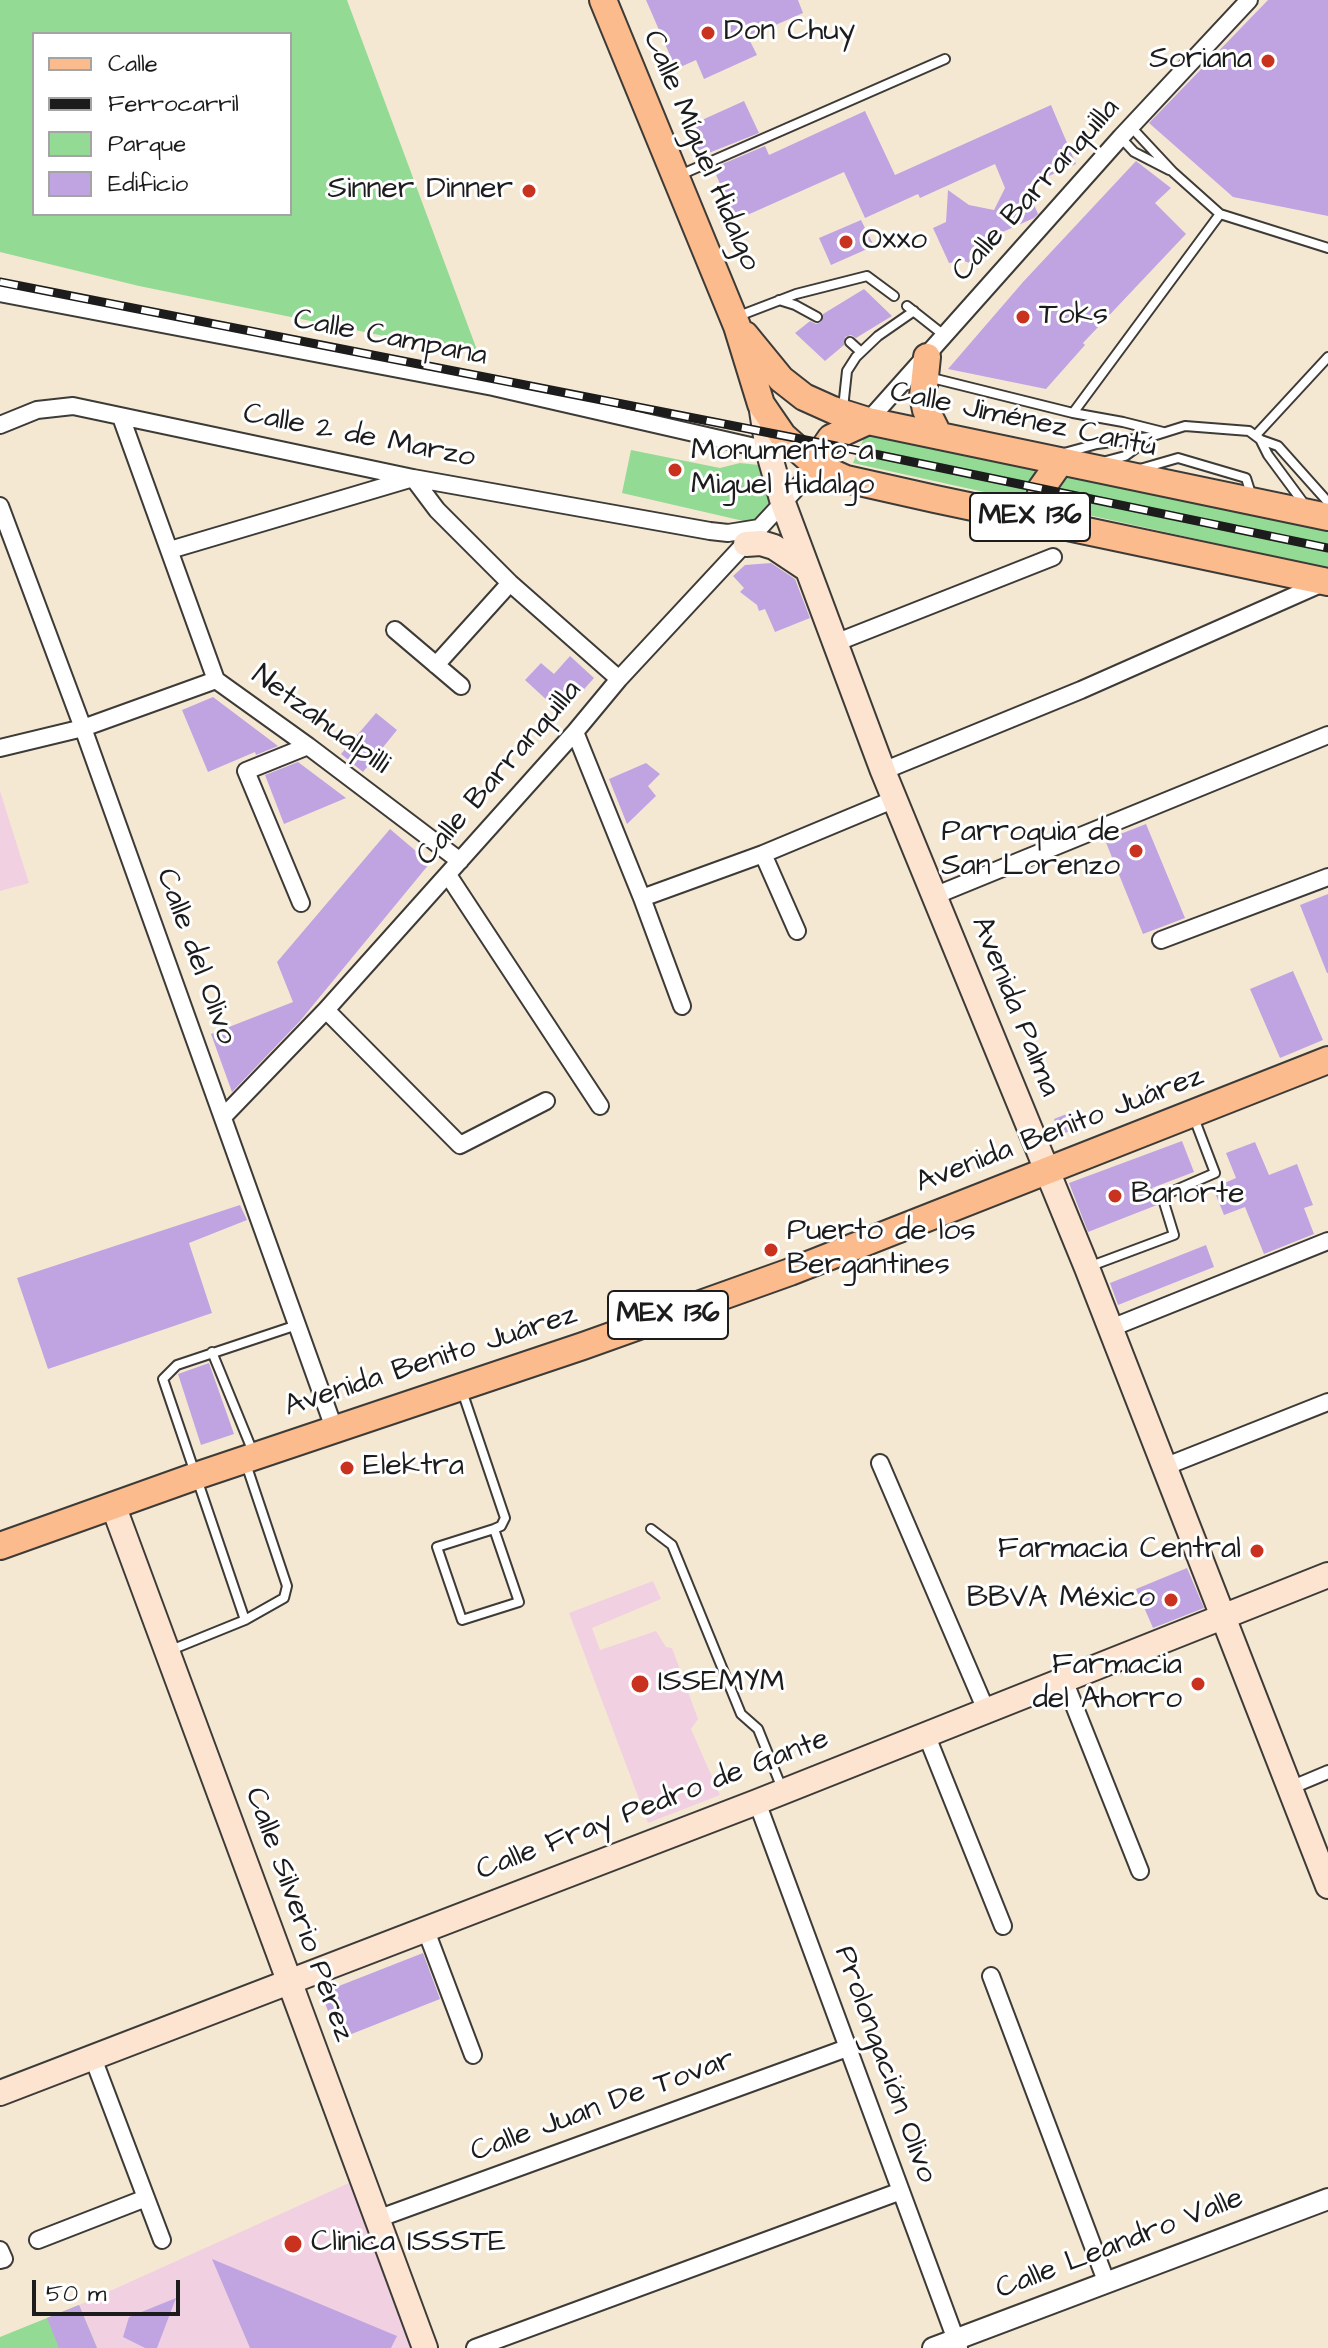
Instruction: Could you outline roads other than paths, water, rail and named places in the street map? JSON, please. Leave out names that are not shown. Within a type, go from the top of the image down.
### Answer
[{"type":"main road","name":"Calle Míguel Hidalgo","points":[[603,0],[736,322]]},
{"type":"main road","name":"Avenida Palma","points":[[736,322],[761,404],[768,450],[783,503],[883,771],[1111,1328],[1328,1886]]},
{"type":"main road","name":"Calle Jiménez Cantú","points":[[736,322],[781,379],[804,397],[842,413],[1253,502],[1323,511]]},
{"type":"main road","points":[[925,366],[926,410],[939,436]]},
{"type":"main road","name":"MEX 136","points":[[761,404],[783,436],[817,466],[846,479],[1327,581]]},
{"type":"main road","points":[[817,466],[831,438],[868,421]]},
{"type":"main road","points":[[1042,520],[1041,489],[1063,462]]},
{"type":"main road","points":[[753,536],[807,569]]},
{"type":"main road","name":"Avenida Benito Juárez","points":[[0,1546],[775,1277],[1328,1060]]},
{"type":"main road","name":"Calle Silverio Pérez","points":[[113,1505],[425,2348]]},
{"type":"main road","name":"Calle Fray Pedro de Gante","points":[[0,2093],[757,1802],[1328,1575]]},
{"type":"street","name":"Calle Barranquilla","points":[[868,421],[925,366],[946,336],[1126,132],[1249,0]]},
{"type":"street","name":"Calle Campana","points":[[0,293],[493,387],[768,450]]},
{"type":"street","name":"Calle 2 de Marzo","points":[[0,425],[37,410],[73,406],[413,478],[753,536]]},
{"type":"street","name":"Netzahualpilli","points":[[121,417],[216,680],[460,861]]},
{"type":"street","name":"Calle Barranquilla","points":[[223,1117],[326,1010],[619,679],[817,466]]},
{"type":"street","points":[[170,550],[413,478],[437,510],[510,583],[619,679]]},
{"type":"street","name":"Calle del Olivo","points":[[0,506],[83,728],[334,1428]]},
{"type":"street","points":[[710,531],[724,544],[729,561]]},
{"type":"street","points":[[835,643],[1053,557]]},
{"type":"street","points":[[883,771],[1081,690],[1327,581]]},
{"type":"street","points":[[436,665],[510,583]]},
{"type":"street","points":[[395,630],[461,686]]},
{"type":"street","points":[[0,748],[83,728],[216,680]]},
{"type":"street","points":[[575,732],[682,1006]]},
{"type":"street","points":[[934,896],[1328,735]]},
{"type":"street","points":[[301,903],[246,771],[308,746]]},
{"type":"street","points":[[642,898],[763,854],[895,799]]},
{"type":"street","points":[[763,854],[797,931]]},
{"type":"street","points":[[448,875],[600,1106]]},
{"type":"street","points":[[1161,940],[1328,877]]},
{"type":"street","points":[[326,1010],[460,1145],[546,1101]]},
{"type":"street","points":[[1111,1328],[1328,1241]]},
{"type":"street","points":[[1164,1467],[1328,1402]]},
{"type":"street","points":[[880,1463],[986,1710]]},
{"type":"street","points":[[1064,1680],[1140,1871]]},
{"type":"street","points":[[926,1734],[1003,1926]]},
{"type":"street","points":[[1290,1788],[1328,1772]]},
{"type":"street","name":"Prolongación Olivo","points":[[757,1802],[957,2344]]},
{"type":"street","points":[[425,1928],[473,2055]]},
{"type":"street","points":[[991,1976],[1106,2281]]},
{"type":"street","name":"Calle Juan De Tovar","points":[[377,2219],[847,2048]]},
{"type":"street","points":[[93,2058],[162,2240]]},
{"type":"street","points":[[475,2348],[901,2191]]},
{"type":"street","points":[[38,2240],[146,2198]]},
{"type":"street","name":"Calle Leandro Valle","points":[[933,2348],[957,2344],[1106,2281],[1328,2199]]},
{"type":"street","points":[[0,2250],[4,2259],[0,2260]]},
{"type":"lane","points":[[675,177],[945,59]]},
{"type":"lane","points":[[1126,132],[1134,152],[1173,172]]},
{"type":"lane","points":[[1126,132],[1220,214],[1328,248]]},
{"type":"lane","points":[[1073,413],[1220,214]]},
{"type":"lane","points":[[736,322],[779,300],[867,276],[894,296]]},
{"type":"lane","points":[[779,300],[817,317]]},
{"type":"lane","points":[[842,413],[847,371],[861,352],[910,309],[946,336]]},
{"type":"lane","points":[[850,342],[861,352]]},
{"type":"lane","points":[[1258,437],[1328,357]]},
{"type":"lane","points":[[925,366],[1073,413],[1163,432]]},
{"type":"lane","points":[[1063,462],[1097,444],[1153,436],[1185,426],[1249,431],[1278,446],[1323,511]]},
{"type":"lane","points":[[1063,462],[1125,456],[1153,436]]},
{"type":"lane","points":[[1258,437],[1268,455],[1323,511]]},
{"type":"lane","points":[[1087,1268],[1174,1235],[1162,1196],[1215,1173],[1192,1113]]},
{"type":"lane","points":[[245,1620],[163,1379],[177,1365],[298,1325]]},
{"type":"lane","points":[[166,1652],[245,1620],[284,1598],[287,1586],[249,1458],[212,1352]]},
{"type":"lane","points":[[460,1386],[505,1518],[501,1526],[494,1529],[437,1547],[462,1620],[519,1602],[494,1529]]},
{"type":"lane","points":[[651,1529],[672,1545],[741,1714],[758,1729],[783,1791]]},
{"type":"railway","points":[[0,282],[826,444],[1328,548]]},
{"type":"place","name":"Don Chuy","points":[[708,33]]},
{"type":"place","name":"Soriana","points":[[1268,61]]},
{"type":"place","name":"Sinner Dinner","points":[[529,191]]},
{"type":"place","name":"Oxxo","points":[[846,242]]},
{"type":"place","name":"Toks","points":[[1023,317]]},
{"type":"place","name":"Monumento a Miguel Hidalgo","points":[[675,470]]},
{"type":"place","name":"Parroquia de San Lorenzo","points":[[1136,851]]},
{"type":"place","name":"Banorte","points":[[1115,1196]]},
{"type":"place","name":"Puerto de los Bergantines","points":[[771,1250]]},
{"type":"place","name":"Elektra","points":[[347,1468]]},
{"type":"place","name":"Farmacia Central","points":[[1257,1551]]},
{"type":"place","name":"BBVA México","points":[[1171,1600]]},
{"type":"place","name":"ISSEMYM","points":[[640,1684]]},
{"type":"place","name":"Farmacia del Ahorro","points":[[1198,1684]]},
{"type":"place","name":"Clinica ISSSTE","points":[[293,2244]]}]
